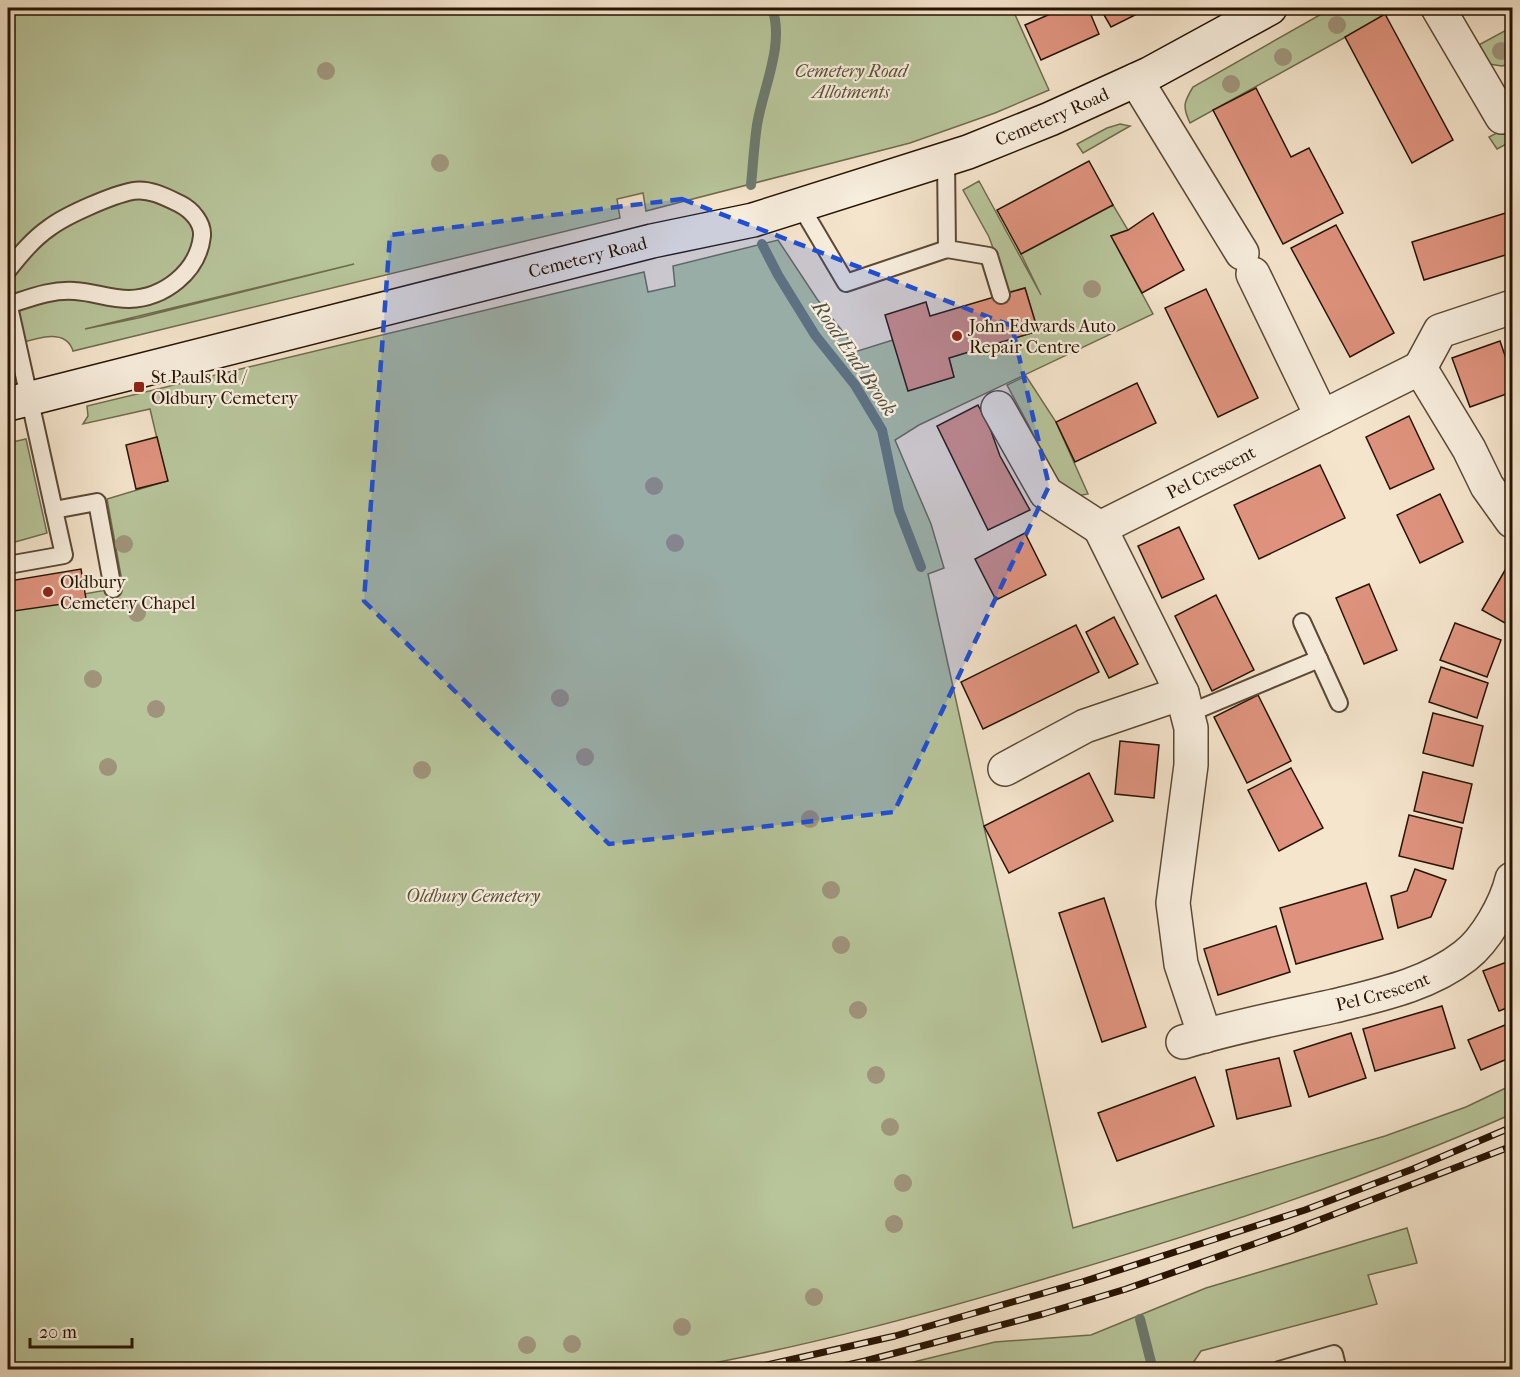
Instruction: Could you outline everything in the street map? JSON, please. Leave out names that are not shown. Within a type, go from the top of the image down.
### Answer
[{"type":"street","name":"Cemetery Road","points":[[19,401],[652,241],[753,220],[946,160],[1050,120],[1136,80],[1270,8]]},
{"type":"street","points":[[1438,8],[1502,117]]},
{"type":"street","points":[[1136,80],[1248,263],[1322,417]]},
{"type":"street","points":[[1512,307],[1440,331],[1420,368],[1469,449],[1487,486],[1512,521]]},
{"type":"street","name":"Pel Crescent","points":[[1420,368],[1100,528],[1185,704],[1191,728],[1191,765],[1173,903],[1194,1039],[1392,992],[1442,971],[1467,955],[1486,932],[1501,907],[1512,879]]},
{"type":"street","points":[[998,408],[1046,493],[1100,528]]},
{"type":"street","points":[[1005,769],[1085,726],[1185,704]]},
{"type":"lane","points":[[946,160],[947,249]]},
{"type":"lane","points":[[8,270],[20,255],[49,228],[97,204],[134,191],[159,194],[184,206],[197,218],[202,234],[198,253],[186,273],[169,288],[151,296],[129,299],[74,291],[47,293],[8,304],[19,401],[54,510],[64,555],[8,565]]},
{"type":"lane","points":[[800,205],[846,283],[947,249],[989,256],[1001,295]]},
{"type":"lane","points":[[54,510],[97,502],[113,589]]},
{"type":"lane","points":[[1302,622],[1339,703]]},
{"type":"lane","points":[[1185,704],[1319,659]]},
{"type":"lane","points":[[1279,1370],[1334,1354],[1338,1370]]},
{"type":"highlighted area","points":[[682,199],[1012,326],[1049,486],[894,812],[609,844],[364,601],[390,235]]},
{"type":"green space","name":"Cemetery Road Allotments","points":[[8,8],[1012,8],[1049,90],[995,113],[910,143],[646,211],[643,193],[617,199],[620,218],[73,351],[69,343],[62,338],[54,337],[35,339],[8,347]],"holes":[[[354,264],[138,318],[85,329]]]},
{"type":"green space","points":[[1332,8],[1398,8],[1190,123],[1185,104],[1193,87]]},
{"type":"green space","points":[[1510,28],[1512,63],[1502,66],[1489,64],[1475,47]]},
{"type":"green space","points":[[1120,124],[1130,126],[1083,153],[1077,144],[1107,128]]},
{"type":"green space","points":[[1512,125],[1512,141],[1497,149],[1489,137]]},
{"type":"green space","name":"Oldbury Cemetery","points":[[979,181],[1041,295],[1021,254],[1113,205],[1128,230],[1111,236],[1153,314],[919,425],[895,440],[931,524],[944,568],[928,574],[1073,1228],[1385,1136],[1466,1107],[1512,1085],[1512,1114],[1343,1182],[1228,1222],[1112,1258],[962,1303],[868,1328],[680,1369],[8,1370],[8,608],[123,587],[107,499],[167,481],[150,409],[83,424],[88,416],[87,406],[644,272],[648,292],[675,286],[673,266],[778,240],[817,299],[858,351],[893,340],[909,390],[954,377],[949,358],[1038,331],[1025,288],[1009,292],[989,237],[963,190]]},
{"type":"green space","points":[[1026,376],[1056,422],[1088,494],[1076,496],[1062,488],[1007,385]]},
{"type":"green space","points":[[26,439],[47,533],[8,544],[8,443]]},
{"type":"green space","points":[[1407,1228],[1417,1263],[1368,1275],[1377,1304],[1201,1351],[1189,1369],[885,1369],[995,1342],[1091,1335],[1206,1288]]},
{"type":"building","points":[[1064,8],[1088,8],[1099,34],[1041,60],[1025,25]]},
{"type":"building","points":[[1100,8],[1149,8],[1111,27]]},
{"type":"building","points":[[1385,14],[1453,140],[1412,163],[1345,37]]},
{"type":"building","points":[[1256,88],[1291,157],[1309,148],[1343,213],[1283,244],[1213,110]]},
{"type":"building","points":[[1089,161],[1113,205],[1021,254],[997,210]]},
{"type":"building","points":[[1512,211],[1512,253],[1424,280],[1412,242]]},
{"type":"building","points":[[1153,213],[1184,270],[1142,293],[1111,236],[1128,230]]},
{"type":"building","points":[[1336,225],[1394,333],[1350,357],[1291,248]]},
{"type":"building","name":"John Edwards Auto Repair Centre","points":[[1025,288],[1038,331],[949,358],[954,377],[908,391],[885,315],[926,302],[930,316]]},
{"type":"building","points":[[1206,289],[1258,398],[1218,417],[1165,308]]},
{"type":"building","points":[[1500,341],[1512,376],[1512,392],[1470,407],[1452,358]]},
{"type":"building","points":[[1137,383],[1156,423],[1075,462],[1056,422]]},
{"type":"building","points":[[978,405],[1000,456],[1030,510],[988,530],[937,426]]},
{"type":"building","points":[[1409,416],[1434,469],[1390,489],[1366,437]]},
{"type":"building","points":[[157,437],[168,481],[136,489],[126,445]]},
{"type":"building","points":[[1320,465],[1345,518],[1259,559],[1234,505]]},
{"type":"building","points":[[1440,494],[1463,542],[1420,563],[1397,515]]},
{"type":"building","points":[[1179,527],[1204,579],[1162,598],[1138,546]]},
{"type":"building","points":[[1025,533],[1046,575],[996,600],[975,559]]},
{"type":"building","points":[[1508,565],[1512,567],[1512,627],[1482,610]]},
{"type":"building","name":"Oldbury Cemetery Chapel","points":[[81,569],[87,605],[63,609],[62,604],[14,611],[9,581]]},
{"type":"building","points":[[1369,584],[1397,650],[1364,664],[1336,598]]},
{"type":"building","points":[[1216,595],[1254,670],[1212,691],[1175,616]]},
{"type":"building","points":[[1114,617],[1138,664],[1109,678],[1086,632]]},
{"type":"building","points":[[1455,623],[1501,640],[1487,677],[1440,660]]},
{"type":"building","points":[[1076,625],[1099,672],[983,729],[961,682]]},
{"type":"building","points":[[1441,667],[1488,683],[1477,718],[1429,702]]},
{"type":"building","points":[[1258,695],[1291,761],[1247,783],[1214,717]]},
{"type":"building","points":[[1433,713],[1483,726],[1473,766],[1423,753]]},
{"type":"building","points":[[1120,741],[1159,745],[1154,798],[1115,794]]},
{"type":"building","points":[[1291,768],[1323,828],[1279,851],[1248,790]]},
{"type":"building","points":[[1423,772],[1472,784],[1463,823],[1414,811]]},
{"type":"building","points":[[1089,773],[1113,821],[1009,873],[984,826]]},
{"type":"building","points":[[1409,815],[1462,828],[1453,869],[1399,856]]},
{"type":"building","points":[[1415,869],[1446,880],[1431,917],[1398,928],[1391,896],[1407,891]]},
{"type":"building","points":[[1366,883],[1383,939],[1296,964],[1280,908]]},
{"type":"building","points":[[1104,898],[1146,1027],[1102,1042],[1059,913]]},
{"type":"building","points":[[1276,926],[1290,972],[1218,995],[1204,949]]},
{"type":"building","points":[[1512,960],[1512,1006],[1499,1011],[1483,971]]},
{"type":"building","points":[[1442,1006],[1455,1048],[1375,1071],[1363,1029]]},
{"type":"building","points":[[1510,1023],[1512,1057],[1481,1070],[1468,1040]]},
{"type":"building","points":[[1351,1033],[1366,1078],[1309,1097],[1294,1051]]},
{"type":"building","points":[[1279,1058],[1291,1106],[1237,1119],[1226,1070]]},
{"type":"building","points":[[1195,1077],[1214,1126],[1117,1161],[1098,1113]]},
{"type":"waterway","name":"Rood End Brook","points":[[751,185],[757,125],[775,51],[776,36],[772,8]]},
{"type":"waterway","name":"Rood End Brook","points":[[762,244],[815,335],[855,385],[882,430],[899,510],[921,567]]},
{"type":"waterway","name":"Rood End Brook","points":[[1140,1319],[1153,1370]]},
{"type":"railway","points":[[745,1370],[895,1336],[1082,1282],[1305,1210],[1413,1169],[1512,1127]]},
{"type":"railway","points":[[825,1370],[1043,1314],[1126,1289],[1288,1232],[1512,1146]]},
{"type":"place","name":"John Edwards Auto Repair Centre","points":[[957,336]]},
{"type":"place","name":"St Pauls Rd / Oldbury Cemetery","points":[[139,387]]},
{"type":"place","name":"Oldbury Cemetery Chapel","points":[[48,592]]}]
